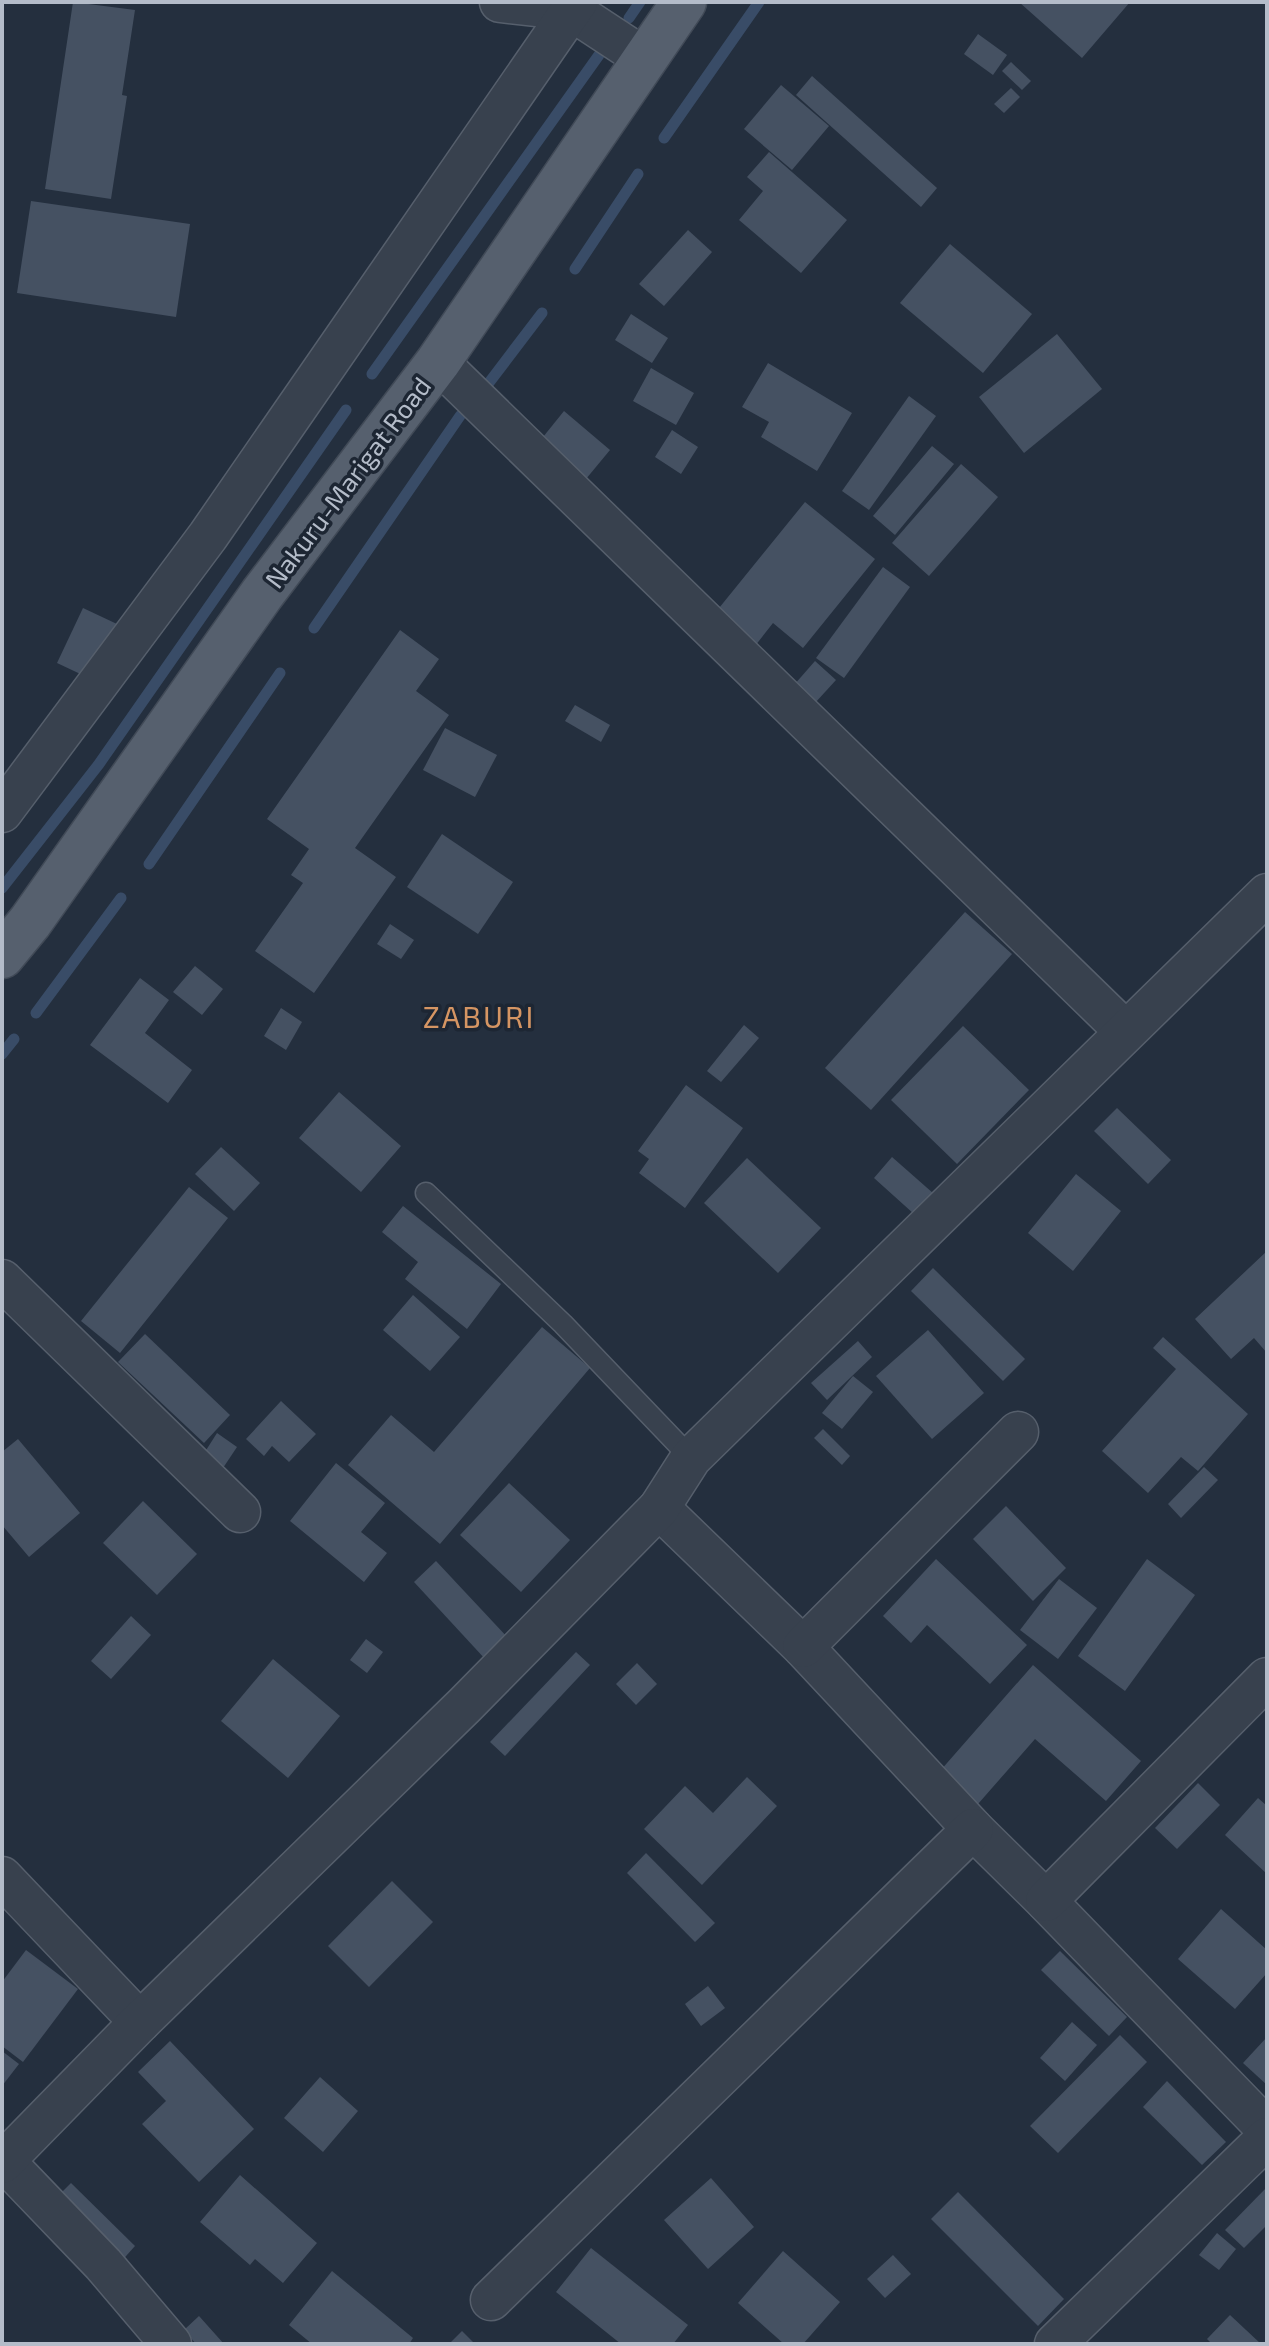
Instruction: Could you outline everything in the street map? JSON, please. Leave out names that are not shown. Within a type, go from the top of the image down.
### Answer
[{"type":"main road","name":"Nakuru-Marigat Road","points":[[2,956],[39,909],[262,594],[438,362],[684,2]]},
{"type":"street","points":[[500,2],[574,6],[644,58]]},
{"type":"street","points":[[2,812],[208,536],[574,6]]},
{"type":"street","points":[[438,362],[1125,1031]]},
{"type":"street","points":[[171,2344],[103,2264],[3,2162],[140,2022],[465,1705],[659,1508],[691,1458],[1267,894]]},
{"type":"street","points":[[2,1280],[240,1512]]},
{"type":"street","points":[[803,1647],[1018,1432]]},
{"type":"street","points":[[659,1508],[803,1647],[973,1829],[1267,2129]]},
{"type":"street","points":[[1046,1901],[1267,1678]]},
{"type":"street","points":[[491,2300],[973,1829]]},
{"type":"street","points":[[2,1877],[140,2022]]},
{"type":"street","points":[[1055,2344],[1267,2138]]},
{"type":"lane","points":[[426,1193],[563,1324],[691,1458]]},
{"type":"building","points":[[73,2],[135,10],[122,95],[127,96],[111,199],[45,189]]},
{"type":"building","points":[[1019,2],[1130,2],[1082,58]]},
{"type":"building","points":[[978,34],[1007,55],[993,75],[964,54]]},
{"type":"building","points":[[1011,62],[1031,81],[1022,90],[1002,71]]},
{"type":"building","points":[[812,76],[937,188],[921,207],[796,95]]},
{"type":"building","points":[[781,85],[829,126],[792,170],[744,129]]},
{"type":"building","points":[[1011,88],[1020,97],[1004,113],[994,104]]},
{"type":"building","points":[[769,152],[847,220],[801,273],[739,220],[763,191],[747,177]]},
{"type":"building","points":[[31,201],[190,224],[176,317],[17,293]]},
{"type":"building","points":[[688,230],[712,252],[664,306],[639,284]]},
{"type":"building","points":[[950,244],[1032,314],[983,373],[900,303]]},
{"type":"building","points":[[631,314],[668,338],[652,363],[615,340]]},
{"type":"building","points":[[1057,334],[1102,389],[1024,453],[979,397]]},
{"type":"building","points":[[768,363],[852,413],[817,471],[761,437],[769,422],[742,407]]},
{"type":"building","points":[[651,368],[694,393],[676,425],[633,401]]},
{"type":"building","points":[[909,396],[936,416],[869,510],[842,491]]},
{"type":"building","points":[[564,411],[610,450],[581,485],[535,447]]},
{"type":"building","points":[[672,430],[698,447],[681,474],[655,457]]},
{"type":"building","points":[[932,446],[954,464],[895,535],[873,516]]},
{"type":"building","points":[[961,464],[998,497],[929,576],[892,543]]},
{"type":"building","points":[[805,502],[875,559],[803,648],[773,623],[755,646],[715,613]]},
{"type":"building","points":[[883,567],[910,587],[844,678],[816,658]]},
{"type":"building","points":[[83,608],[117,624],[91,679],[57,663]]},
{"type":"building","points":[[400,630],[439,659],[416,691],[449,715],[355,848],[396,877],[314,993],[255,951],[303,883],[291,875],[309,849],[267,819]]},
{"type":"building","points":[[815,661],[836,680],[815,703],[794,685]]},
{"type":"building","points":[[575,705],[610,725],[601,742],[565,721]]},
{"type":"building","points":[[445,728],[497,755],[475,797],[423,770]]},
{"type":"building","points":[[442,834],[513,882],[478,934],[407,887]]},
{"type":"building","points":[[965,912],[1012,954],[871,1110],[825,1068]]},
{"type":"building","points":[[390,924],[414,940],[401,959],[377,944]]},
{"type":"building","points":[[195,966],[223,989],[202,1015],[173,992]]},
{"type":"building","points":[[140,978],[169,1000],[145,1033],[192,1070],[168,1103],[90,1045]]},
{"type":"building","points":[[281,1008],[302,1022],[286,1050],[264,1036]]},
{"type":"building","points":[[744,1025],[759,1038],[721,1082],[707,1071]]},
{"type":"building","points":[[963,1026],[1029,1090],[957,1164],[891,1100]]},
{"type":"building","points":[[686,1085],[743,1128],[685,1208],[639,1173],[649,1159],[638,1151]]},
{"type":"building","points":[[339,1092],[401,1146],[361,1192],[299,1138]]},
{"type":"building","points":[[1117,1108],[1171,1160],[1148,1184],[1094,1131]]},
{"type":"building","points":[[221,1147],[260,1183],[234,1211],[195,1174]]},
{"type":"building","points":[[892,1157],[942,1201],[924,1223],[874,1178]]},
{"type":"building","points":[[747,1158],[821,1228],[778,1273],[704,1203]]},
{"type":"building","points":[[1076,1174],[1121,1211],[1073,1271],[1028,1233]]},
{"type":"building","points":[[189,1187],[228,1218],[120,1353],[81,1321]]},
{"type":"building","points":[[403,1206],[501,1284],[467,1329],[405,1279],[418,1262],[382,1232]]},
{"type":"building","points":[[1267,1251],[1267,1353],[1254,1338],[1231,1359],[1195,1319]]},
{"type":"building","points":[[933,1268],[1025,1359],[1003,1381],[911,1291]]},
{"type":"building","points":[[413,1295],[460,1337],[430,1371],[383,1330]]},
{"type":"building","points":[[542,1327],[590,1368],[440,1544],[348,1465],[391,1415],[434,1452]]},
{"type":"building","points":[[928,1330],[984,1393],[932,1439],[876,1376]]},
{"type":"building","points":[[145,1334],[230,1415],[204,1443],[118,1362]]},
{"type":"building","points":[[1163,1337],[1248,1414],[1198,1471],[1181,1457],[1148,1493],[1102,1451],[1176,1369],[1153,1348]]},
{"type":"building","points":[[858,1341],[872,1357],[827,1400],[811,1383]]},
{"type":"building","points":[[853,1376],[873,1392],[842,1429],[822,1413]]},
{"type":"building","points":[[281,1401],[316,1434],[289,1462],[272,1446],[264,1456],[246,1439]]},
{"type":"building","points":[[823,1429],[850,1456],[842,1465],[814,1438]]},
{"type":"building","points":[[217,1433],[237,1447],[223,1468],[203,1455]]},
{"type":"building","points":[[18,1439],[80,1513],[29,1557],[2,1525],[2,1452]]},
{"type":"building","points":[[336,1463],[385,1503],[361,1532],[387,1553],[364,1582],[290,1521]]},
{"type":"building","points":[[1204,1467],[1218,1480],[1181,1518],[1168,1504]]},
{"type":"building","points":[[509,1483],[570,1540],[521,1592],[460,1535]]},
{"type":"building","points":[[143,1501],[197,1554],[157,1595],[103,1543]]},
{"type":"building","points":[[1006,1506],[1066,1568],[1033,1601],[973,1539]]},
{"type":"building","points":[[936,1559],[1027,1645],[990,1684],[927,1625],[911,1643],[883,1616]]},
{"type":"building","points":[[1147,1559],[1195,1595],[1125,1691],[1078,1656]]},
{"type":"building","points":[[436,1561],[509,1639],[486,1660],[414,1582]]},
{"type":"building","points":[[1059,1579],[1097,1608],[1058,1659],[1020,1630]]},
{"type":"building","points":[[131,1616],[151,1635],[111,1679],[91,1661]]},
{"type":"building","points":[[366,1639],[383,1652],[367,1673],[350,1660]]},
{"type":"building","points":[[576,1652],[590,1665],[505,1756],[490,1742]]},
{"type":"building","points":[[273,1659],[340,1716],[288,1778],[221,1721]]},
{"type":"building","points":[[637,1663],[657,1684],[636,1705],[616,1684]]},
{"type":"building","points":[[1033,1665],[1141,1761],[1106,1801],[1035,1739],[978,1804],[940,1771]]},
{"type":"building","points":[[747,1777],[777,1806],[702,1885],[644,1829],[685,1786],[713,1813]]},
{"type":"building","points":[[1198,1783],[1220,1805],[1177,1849],[1155,1828]]},
{"type":"building","points":[[1258,1798],[1267,1806],[1267,1874],[1225,1835]]},
{"type":"building","points":[[646,1853],[715,1923],[695,1942],[627,1873]]},
{"type":"building","points":[[392,1881],[433,1922],[369,1987],[328,1946]]},
{"type":"building","points":[[1221,1909],[1267,1950],[1267,1973],[1235,2009],[1178,1959]]},
{"type":"building","points":[[26,1950],[78,1989],[23,2062],[2,2046],[2,1982]]},
{"type":"building","points":[[1060,1951],[1127,2017],[1109,2036],[1041,1970]]},
{"type":"building","points":[[708,1986],[725,2008],[701,2026],[685,2004]]},
{"type":"building","points":[[1072,2022],[1097,2045],[1065,2081],[1040,2058]]},
{"type":"building","points":[[1120,2035],[1147,2062],[1058,2153],[1030,2126]]},
{"type":"building","points":[[1267,2037],[1267,2085],[1243,2063]]},
{"type":"building","points":[[170,2041],[254,2129],[199,2182],[142,2124],[166,2101],[138,2072]]},
{"type":"building","points":[[2,2051],[19,2064],[2,2086]]},
{"type":"building","points":[[320,2077],[358,2111],[323,2152],[284,2118]]},
{"type":"building","points":[[1167,2081],[1226,2142],[1202,2165],[1143,2107]]},
{"type":"building","points":[[240,2175],[317,2243],[283,2283],[255,2259],[250,2265],[200,2222]]},
{"type":"building","points":[[711,2178],[754,2227],[708,2269],[664,2220]]},
{"type":"building","points":[[71,2183],[135,2246],[118,2265],[53,2201]]},
{"type":"building","points":[[1267,2187],[1267,2225],[1244,2248],[1225,2230]]},
{"type":"building","points":[[958,2192],[1064,2299],[1038,2326],[931,2219]]},
{"type":"building","points":[[1217,2233],[1236,2249],[1219,2270],[1199,2255]]},
{"type":"building","points":[[591,2248],[688,2325],[673,2344],[621,2344],[556,2292]]},
{"type":"building","points":[[783,2251],[840,2302],[803,2344],[784,2344],[738,2303]]},
{"type":"building","points":[[893,2255],[911,2274],[885,2298],[867,2279]]},
{"type":"building","points":[[332,2271],[413,2338],[409,2344],[312,2344],[289,2325]]},
{"type":"building","points":[[1230,2315],[1261,2344],[1212,2344],[1207,2339]]},
{"type":"building","points":[[199,2316],[224,2344],[196,2344],[184,2330]]},
{"type":"building","points":[[462,2331],[475,2344],[449,2344]]},
{"type":"waterway","points":[[629,18],[640,2]]},
{"type":"waterway","points":[[664,138],[759,2]]},
{"type":"waterway","points":[[372,374],[599,55]]},
{"type":"waterway","points":[[575,269],[638,174]]},
{"type":"waterway","points":[[488,384],[542,313]]},
{"type":"waterway","points":[[2,888],[99,764],[346,410]]},
{"type":"waterway","points":[[314,628],[460,416]]},
{"type":"waterway","points":[[149,864],[280,673]]},
{"type":"waterway","points":[[36,1013],[121,898]]},
{"type":"waterway","points":[[2,1054],[14,1039]]},
{"type":"district","name":"ZABURI","points":[[479,1016]]}]
